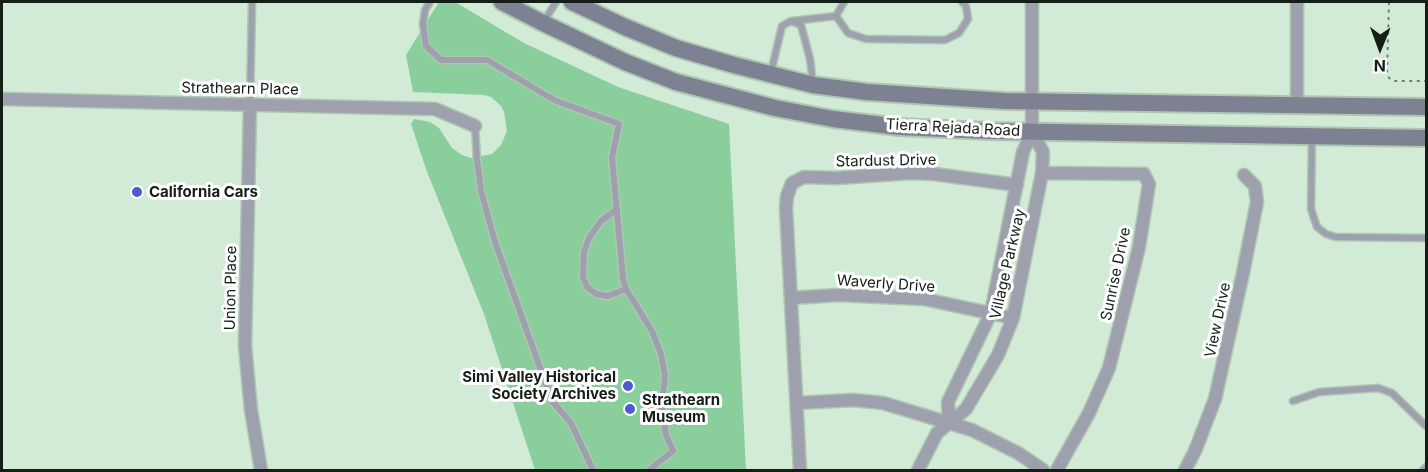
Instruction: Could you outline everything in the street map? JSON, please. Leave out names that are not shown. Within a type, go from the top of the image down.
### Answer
[{"type":"main road","name":"Tierra Rejada Road","points":[[502,2],[625,62],[676,82],[775,108],[833,119],[900,127],[1032,132],[1426,138]]},
{"type":"main road","name":"Tierra Rejada Road","points":[[572,2],[624,27],[676,48],[813,85],[927,97],[1032,101],[1426,107]]},
{"type":"street","name":"Village Parkway","points":[[949,422],[948,402],[991,313],[1023,152],[1032,132],[1032,2]]},
{"type":"street","points":[[1297,2],[1297,105]]},
{"type":"street","name":"Strathearn Place","points":[[2,99],[435,109],[475,126]]},
{"type":"street","name":"Union Place","points":[[250,105],[245,346],[250,410],[261,471]]},
{"type":"street","name":"Village Parkway","points":[[918,471],[930,443],[949,422],[966,409],[998,355],[1013,318],[1042,173],[1043,152],[1032,132]]},
{"type":"street","name":"Stardust Drive","points":[[791,298],[787,196],[792,183],[804,177],[911,173],[1017,185]]},
{"type":"street","name":"Sunrise Drive","points":[[1042,173],[1144,174],[1149,184],[1138,248],[1109,368],[1089,413],[1057,471]]},
{"type":"street","name":"View Drive","points":[[1185,471],[1215,399],[1243,273],[1257,202],[1255,186],[1244,175]]},
{"type":"street","name":"Waverly Drive","points":[[791,298],[839,295],[924,299],[1013,318]]},
{"type":"street","points":[[791,298],[800,471]]},
{"type":"street","points":[[796,403],[853,400],[883,403],[972,430],[1018,453],[1043,471]]},
{"type":"lane","points":[[250,105],[252,2]]},
{"type":"lane","points":[[430,2],[425,10],[423,24],[426,46],[441,60],[487,60],[554,100],[619,124],[612,157],[621,268],[626,290],[652,331],[661,354],[665,375],[662,406],[666,435],[673,451],[649,471]]},
{"type":"lane","points":[[543,23],[556,2]]},
{"type":"lane","points":[[836,16],[844,2]]},
{"type":"lane","points":[[836,16],[848,33],[866,39],[945,40],[958,33],[968,19],[966,6],[962,2]]},
{"type":"lane","points":[[770,75],[782,26],[791,21],[836,16]]},
{"type":"lane","points":[[791,21],[801,25],[810,58],[813,85]]},
{"type":"lane","points":[[475,126],[481,192],[495,242],[552,401],[571,423],[593,471]]},
{"type":"lane","points":[[1312,136],[1311,209],[1317,227],[1326,234],[1336,237],[1426,238]]},
{"type":"lane","points":[[617,208],[601,222],[589,238],[584,252],[583,277],[587,287],[596,294],[608,296],[626,290]]},
{"type":"lane","points":[[1293,400],[1319,392],[1378,388],[1392,393],[1426,426]]},
{"type":"lane","points":[[1423,471],[1426,467]]},
{"type":"path","points":[[1389,2],[1387,72],[1389,78],[1394,81],[1426,81]]},
{"type":"green space","points":[[439,2],[455,2],[524,43],[618,87],[729,124],[746,470],[535,470],[484,314],[426,169],[411,124],[414,119],[430,122],[439,128],[452,148],[471,158],[492,154],[501,145],[507,131],[504,112],[491,97],[413,92],[406,55]]},
{"type":"place","name":"California Cars","points":[[137,192]]},
{"type":"place","name":"Simi Valley Historical Society Archives","points":[[628,386]]},
{"type":"place","name":"Strathearn Museum","points":[[630,409]]}]
